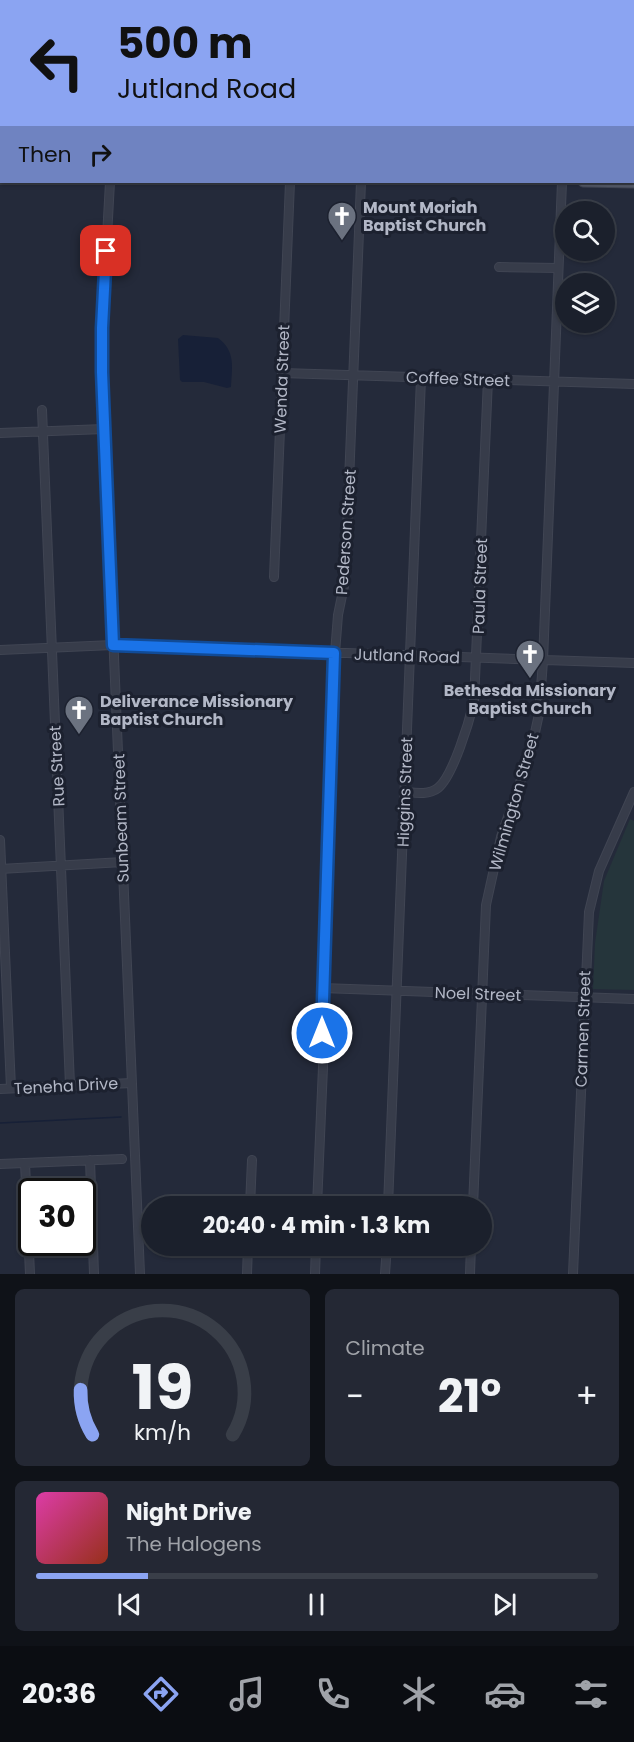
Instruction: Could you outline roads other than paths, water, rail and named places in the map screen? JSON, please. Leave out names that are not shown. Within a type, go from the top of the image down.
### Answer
[{"type":"street","name":"Sunbeam Street","points":[[110,183],[102,328],[104,429],[140,1274]]},
{"type":"street","name":"Wenda Street","points":[[274,577],[290,183]]},
{"type":"street","name":"Pederson Street","points":[[318,1196],[323,1066],[322,988],[334,653],[345,581],[362,183]]},
{"type":"street","name":"Wilmington Street","points":[[473,1196],[486,905],[501,837],[531,751],[539,714],[562,183]]},
{"type":"street","points":[[499,267],[558,268]]},
{"type":"street","name":"Coffee Street","points":[[282,373],[634,384]]},
{"type":"street","name":"Higgins Street","points":[[388,1196],[421,378]]},
{"type":"street","name":"Paula Street","points":[[406,792],[424,793],[437,789],[445,779],[468,728],[474,702],[488,379]]},
{"type":"street","name":"Rue Street","points":[[42,410],[70,1085]]},
{"type":"street","points":[[0,433],[104,429]]},
{"type":"street","name":"Jutland Road","points":[[0,650],[113,645],[634,663]]},
{"type":"street","name":"Carmen Street","points":[[573,1274],[588,921],[599,871],[634,792]]},
{"type":"street","points":[[0,840],[12,1088]]},
{"type":"street","points":[[1,869],[123,862]]},
{"type":"street","name":"Noel Street","points":[[322,988],[634,999]]},
{"type":"street","name":"Teneha Drive","points":[[0,1089],[132,1083]]},
{"type":"street","points":[[0,1164],[122,1159]]},
{"type":"street","points":[[90,1160],[94,1274]]},
{"type":"street","points":[[250,1196],[252,1160]]},
{"type":"street","points":[[26,1163],[30,1274]]},
{"type":"street","points":[[247,1274],[248,1256]]},
{"type":"street","points":[[315,1274],[316,1256]]},
{"type":"street","points":[[385,1274],[386,1256]]},
{"type":"street","points":[[470,1274],[471,1256]]},
{"type":"water","points":[[183,335],[218,338],[224,343],[232,360],[231,387],[180,380],[178,339]]},
{"type":"waterway","points":[[0,1123],[121,1117]]},
{"type":"place","name":"Mount Moriah Baptist Church","points":[[342,242]]},
{"type":"place","name":"Bethesda Missionary Baptist Church","points":[[530,680]]},
{"type":"place","name":"Deliverance Missionary Baptist Church","points":[[79,736]]}]
